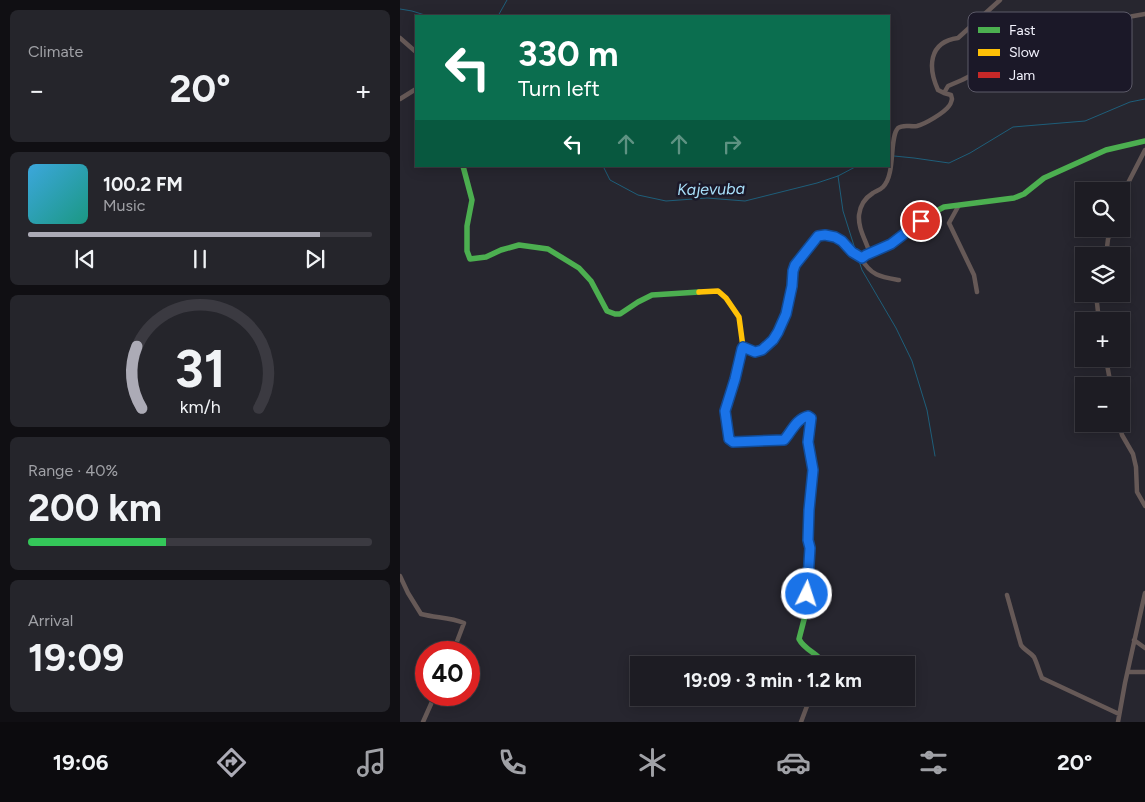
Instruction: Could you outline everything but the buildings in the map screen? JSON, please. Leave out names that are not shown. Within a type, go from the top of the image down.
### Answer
[{"type":"street","points":[[987,12],[1000,0]]},
{"type":"street","points":[[1132,16],[1145,14]]},
{"type":"street","points":[[864,256],[869,251],[859,224],[861,207],[870,195],[883,187],[886,181],[892,161],[896,131],[899,127],[918,126],[944,112],[950,105],[952,100],[950,95],[938,90],[935,84],[931,65],[933,54],[937,47],[948,39],[958,38],[968,29]]},
{"type":"street","points":[[400,38],[415,51]]},
{"type":"street","points":[[944,93],[948,86],[968,77]]},
{"type":"street","points":[[400,100],[415,90]]},
{"type":"street","points":[[743,347],[755,352],[762,350],[773,340],[786,314],[795,265],[818,236],[835,237],[842,241],[852,252],[864,256],[891,244],[929,215],[944,207],[1014,198],[1024,194],[1044,178],[1106,150],[1145,141]]},
{"type":"street","points":[[1129,182],[1145,150]]},
{"type":"street","points":[[463,167],[472,200],[467,226],[467,251],[470,259],[486,257],[518,245],[548,249],[579,268],[590,281],[607,311],[615,314],[620,314],[646,296],[652,295],[718,291],[726,298],[739,318],[743,347],[725,411],[729,439],[733,442],[784,440],[802,417],[808,416],[811,418],[808,442],[813,470],[809,510],[809,577],[806,612],[800,639],[802,645],[818,656]]},
{"type":"street","points":[[959,205],[949,223],[974,275],[977,292]]},
{"type":"street","points":[[864,256],[865,264],[870,270],[883,278],[899,280]]},
{"type":"street","points":[[1121,432],[1133,454],[1136,467],[1137,492],[1145,506]]},
{"type":"street","points":[[400,576],[421,614],[449,618],[464,623],[457,641]]},
{"type":"street","points":[[1118,722],[1145,593]]},
{"type":"street","points":[[1007,595],[1020,645],[1034,657],[1042,678],[1120,714]]},
{"type":"street","points":[[1134,640],[1145,648]]},
{"type":"street","points":[[1128,672],[1145,672]]},
{"type":"street","points":[[423,722],[431,706]]},
{"type":"street","points":[[801,722],[807,706]]},
{"type":"waterway","name":"Kajevuba","points":[[499,15],[507,0]]},
{"type":"waterway","points":[[400,9],[425,15]]},
{"type":"waterway","name":"Kajevuba","points":[[894,156],[949,163],[970,153],[1013,127],[1085,121],[1130,102],[1145,99]]},
{"type":"waterway","name":"Kajevuba","points":[[604,167],[610,180],[638,195],[666,201],[707,198],[745,201],[817,183],[838,176],[855,167]]},
{"type":"waterway","points":[[838,176],[843,211],[856,252]]},
{"type":"waterway","points":[[859,261],[862,270],[896,328],[912,361],[927,410],[935,456]]},
{"type":"traffic: fast","points":[[921,221],[944,207],[1014,198],[1024,194],[1044,178],[1106,150],[1145,141]]},
{"type":"traffic: fast","points":[[463,167],[472,200],[467,226],[467,251],[470,259],[486,257],[519,245],[548,249],[579,268],[591,281],[607,311],[615,314],[620,314],[652,295],[699,292]]},
{"type":"traffic: fast","points":[[785,439],[797,423],[808,416],[811,418],[808,442],[813,470],[809,510],[809,577],[806,612],[799,639],[817,656]]},
{"type":"traffic: slow","points":[[699,292],[718,291],[726,298],[739,317],[743,347],[725,411],[729,439],[733,441],[785,439]]},
{"type":"traffic: jam","points":[[743,347],[755,352],[764,347],[777,333],[786,316],[791,297],[793,271],[797,262],[818,236],[835,237],[842,241],[851,252],[861,258],[891,244],[921,221]]},
{"type":"route","points":[[807,594],[810,548],[808,540],[809,510],[813,470],[808,442],[811,418],[808,416],[802,417],[786,438],[781,441],[733,442],[730,440],[725,411],[742,349],[743,347],[755,352],[762,350],[773,340],[786,314],[795,265],[818,236],[835,237],[862,258],[891,244],[921,221]]}]
